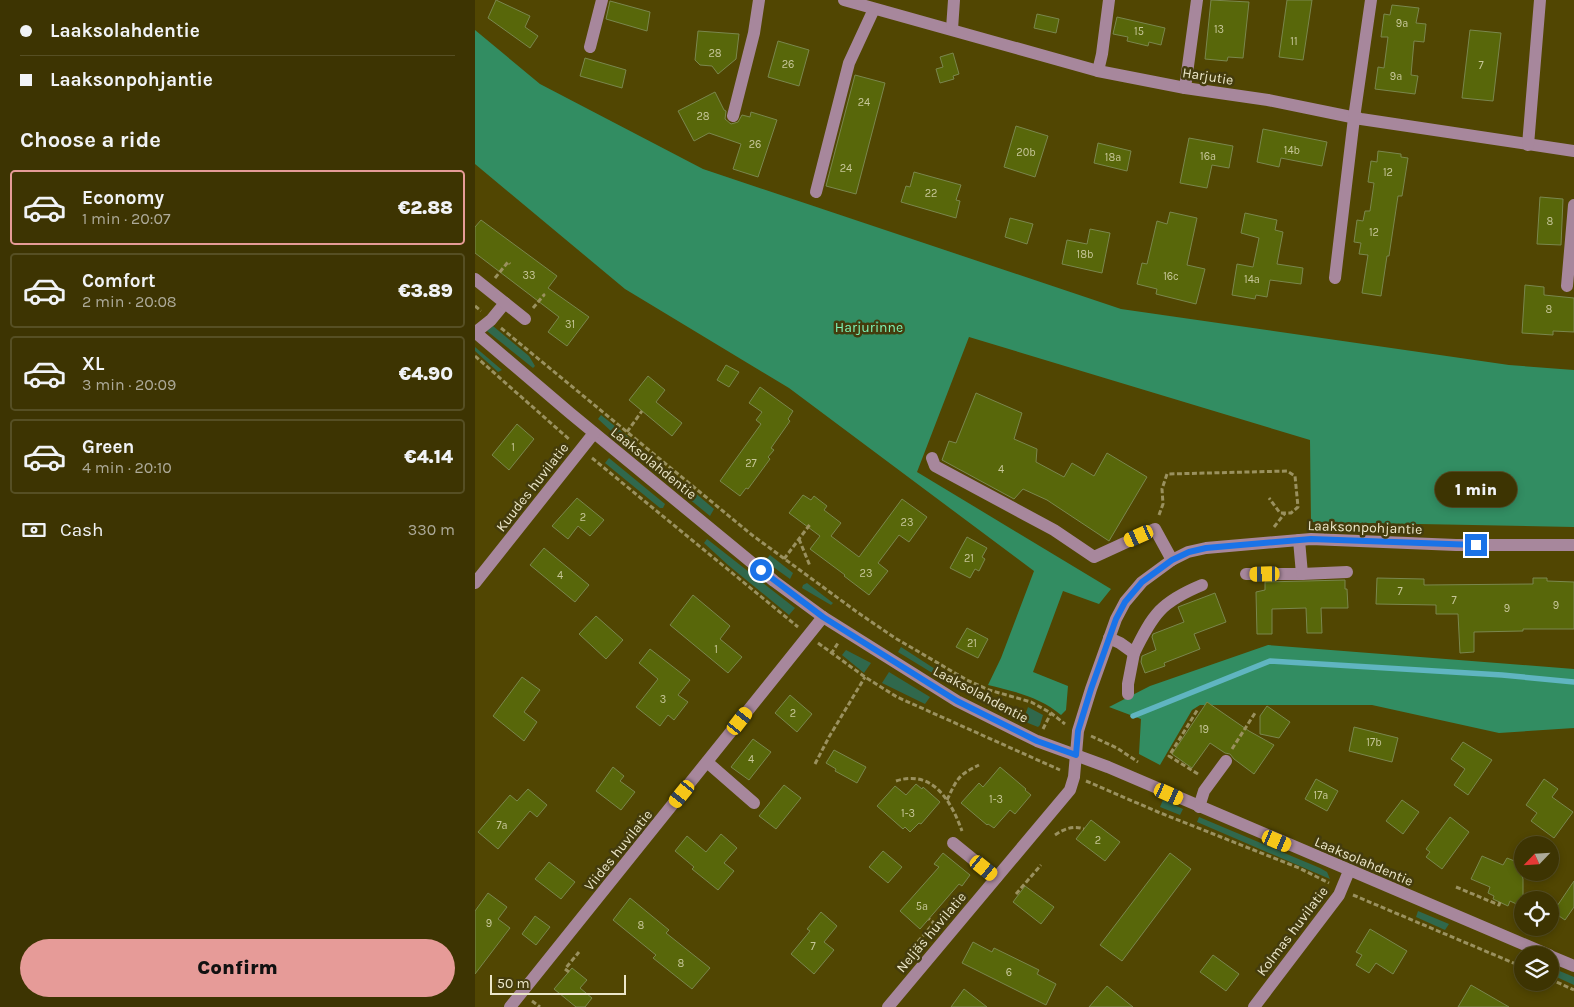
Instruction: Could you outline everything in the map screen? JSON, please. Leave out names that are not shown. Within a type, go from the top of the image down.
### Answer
[{"type":"street","points":[[590,47],[602,0]]},
{"type":"street","points":[[733,116],[759,0]]},
{"type":"street","name":"Harjutie","points":[[843,0],[1098,71],[1185,88],[1268,100],[1354,118],[1528,145],[1574,150]]},
{"type":"street","points":[[952,29],[954,0]]},
{"type":"street","points":[[1098,71],[1109,0]]},
{"type":"street","points":[[1185,88],[1197,0]]},
{"type":"street","points":[[1335,278],[1354,118],[1371,0]]},
{"type":"street","points":[[1528,145],[1540,0]]},
{"type":"street","points":[[816,192],[849,63],[874,9]]},
{"type":"street","points":[[1567,286],[1574,205]]},
{"type":"street","points":[[475,279],[525,318]]},
{"type":"street","points":[[475,332],[491,320],[505,303]]},
{"type":"street","name":"Laaksolahdentie","points":[[475,332],[774,581],[823,617],[957,701],[1037,741],[1076,755],[1528,946]]},
{"type":"street","name":"Kuudes huvilatie","points":[[475,583],[594,433]]},
{"type":"street","points":[[932,458],[935,466],[1054,530],[1093,557],[1155,529],[1172,560]]},
{"type":"street","points":[[1299,540],[1302,574]]},
{"type":"street","name":"Laaksonpohjantie","points":[[1076,755],[1078,731],[1091,689],[1116,619],[1125,602],[1142,582],[1172,560],[1189,552],[1206,548],[1299,540],[1456,545],[1574,545]]},
{"type":"street","points":[[1246,574],[1347,572]]},
{"type":"street","points":[[1128,694],[1134,653],[1154,618],[1165,604],[1178,595],[1202,585]]},
{"type":"street","name":"Viides huvilatie","points":[[510,1007],[823,617]]},
{"type":"street","points":[[1109,638],[1134,653]]},
{"type":"street","name":"Neljäs huvilatie","points":[[888,1007],[1070,790],[1074,777],[1076,755]]},
{"type":"street","points":[[1199,807],[1204,791],[1226,761]]},
{"type":"street","points":[[707,762],[754,803]]},
{"type":"street","points":[[957,846],[996,878]]},
{"type":"street","name":"Kolmas huvilatie","points":[[1254,1007],[1339,895],[1349,871]]},
{"type":"street","name":"Laaksolahdentie","points":[[1559,959],[1574,966]]},
{"type":"path","points":[[487,288],[508,262]]},
{"type":"path","points":[[475,306],[784,559],[878,627],[946,668],[982,687],[1031,702],[1078,731]]},
{"type":"path","points":[[627,432],[642,411]]},
{"type":"path","points":[[1159,515],[1163,504],[1162,489],[1167,474],[1287,471],[1295,476],[1298,507],[1291,513],[1280,513],[1269,498]]},
{"type":"path","points":[[1274,527],[1285,513]]},
{"type":"path","points":[[784,559],[811,523]]},
{"type":"path","points":[[799,539],[810,566]]},
{"type":"path","points":[[815,764],[865,677]]},
{"type":"path","points":[[1199,709],[1169,756],[1211,782]]},
{"type":"path","points":[[1043,729],[1051,713]]},
{"type":"path","points":[[1226,761],[1229,753],[1255,713]]},
{"type":"path","points":[[947,800],[955,783],[964,772],[979,765]]},
{"type":"path","points":[[897,781],[909,777],[924,780],[939,789],[947,800],[962,830],[957,846]]},
{"type":"path","points":[[1055,835],[1069,828],[1077,827],[1084,830]]},
{"type":"path","points":[[1016,894],[1041,865]]},
{"type":"path","points":[[1456,887],[1499,905],[1500,902]]},
{"type":"path","points":[[908,953],[934,923],[929,918]]},
{"type":"path","points":[[569,972],[565,969],[579,952]]},
{"type":"path","points":[[1559,983],[1574,990]]},
{"type":"green space","name":"Harjurinne","points":[[475,30],[540,84],[703,169],[1121,309],[1509,365],[1574,370],[1574,527],[1311,522],[1310,440],[969,337],[917,472],[1111,589],[1099,604],[1063,591],[1033,672],[1068,686],[1066,710],[1061,715],[1035,699],[1017,692],[988,685],[1001,658],[1034,571],[789,388],[625,289],[475,164]]},
{"type":"green space","points":[[493,326],[529,356],[535,366],[533,368],[487,331]]},
{"type":"green space","points":[[475,347],[502,370],[498,372],[475,351]]},
{"type":"green space","points":[[601,415],[631,439],[642,452],[639,457],[598,419]]},
{"type":"green space","points":[[609,458],[665,504],[663,508],[660,508],[605,463]]},
{"type":"green space","points":[[656,461],[676,478],[678,485],[674,487],[650,466]]},
{"type":"green space","points":[[693,491],[714,509],[710,516],[688,498],[689,494]]},
{"type":"green space","points":[[707,539],[795,608],[789,615],[704,543]]},
{"type":"green space","points":[[770,555],[793,573],[790,579],[765,561]]},
{"type":"green space","points":[[807,583],[833,603],[831,605],[802,588]]},
{"type":"green space","points":[[1268,645],[1574,669],[1574,728],[1499,733],[1372,705],[1200,705],[1192,710],[1160,765],[1139,754],[1141,719],[1109,707],[1150,686]]},
{"type":"green space","points":[[901,647],[935,669],[934,674],[898,652]]},
{"type":"green space","points":[[846,650],[871,663],[864,673],[842,655]]},
{"type":"green space","points":[[889,672],[930,697],[925,704],[882,683]]},
{"type":"green space","points":[[951,677],[988,694],[984,702],[949,684]]},
{"type":"green space","points":[[1028,707],[1043,715],[1038,727],[1023,721]]},
{"type":"green space","points":[[1163,800],[1183,809],[1180,815],[1160,807]]},
{"type":"green space","points":[[1199,817],[1320,868],[1327,872],[1330,879],[1197,822]]},
{"type":"green space","points":[[1418,911],[1449,924],[1445,930],[1416,917]]},
{"type":"green space","points":[[1559,971],[1574,977],[1574,985],[1559,978]]},
{"type":"building","points":[[496,0],[530,16],[525,27],[538,36],[530,48],[488,18]]},
{"type":"building","points":[[1211,0],[1249,2],[1243,58],[1228,57],[1227,61],[1205,59]]},
{"type":"building","points":[[1287,0],[1312,0],[1303,60],[1279,57]]},
{"type":"building","points":[[610,1],[650,12],[647,31],[606,19]]},
{"type":"building","points":[[1392,5],[1419,8],[1416,23],[1426,24],[1424,42],[1414,41],[1411,75],[1418,76],[1415,94],[1375,89],[1378,67],[1384,68],[1388,37],[1381,37],[1384,14],[1390,15]]},
{"type":"building","points":[[1037,14],[1059,19],[1056,33],[1034,28]]},
{"type":"building","points":[[1117,17],[1165,28],[1161,45],[1149,42],[1148,46],[1127,41],[1128,37],[1113,34]]},
{"type":"building","points":[[1470,30],[1501,33],[1493,101],[1462,98]]},
{"type":"building","points":[[698,31],[739,34],[736,59],[718,74],[712,66],[700,65],[695,60]]},
{"type":"building","points":[[778,41],[809,50],[799,86],[768,77]]},
{"type":"building","points":[[953,53],[959,74],[953,76],[954,79],[940,83],[936,69],[943,67],[940,57]]},
{"type":"building","points":[[585,58],[626,70],[622,88],[580,76]]},
{"type":"building","points":[[855,75],[885,83],[856,194],[826,186]]},
{"type":"building","points":[[715,92],[726,111],[725,119],[731,124],[738,122],[742,115],[750,117],[751,112],[777,120],[758,177],[733,169],[741,144],[709,133],[694,141],[678,111]]},
{"type":"building","points":[[1016,126],[1048,136],[1035,177],[1004,167]]},
{"type":"building","points":[[1263,129],[1327,142],[1322,166],[1281,158],[1279,167],[1257,162]]},
{"type":"building","points":[[1189,138],[1233,146],[1229,168],[1212,165],[1207,188],[1180,183]]},
{"type":"building","points":[[1098,143],[1131,151],[1127,171],[1094,163]]},
{"type":"building","points":[[1378,151],[1401,154],[1401,157],[1408,158],[1402,196],[1398,196],[1381,296],[1362,293],[1368,255],[1359,254],[1361,243],[1354,242],[1357,220],[1363,221],[1365,211],[1370,211],[1374,183],[1368,182],[1371,161],[1377,162]]},
{"type":"building","points":[[914,172],[961,185],[956,200],[960,201],[956,218],[901,202],[906,186],[910,187]]},
{"type":"building","points":[[1540,197],[1563,199],[1561,245],[1537,244]]},
{"type":"building","points":[[1170,212],[1197,218],[1187,265],[1205,269],[1196,304],[1156,294],[1157,289],[1137,284],[1142,263],[1147,264],[1157,221],[1167,224]]},
{"type":"building","points":[[1245,213],[1277,220],[1275,230],[1283,232],[1277,264],[1303,268],[1301,284],[1270,280],[1267,297],[1256,295],[1255,299],[1232,295],[1237,264],[1253,267],[1259,238],[1241,233]]},
{"type":"building","points":[[1010,218],[1033,224],[1027,244],[1005,237]]},
{"type":"building","points":[[481,220],[557,276],[548,288],[589,317],[567,346],[548,332],[559,317],[475,253],[475,227]]},
{"type":"building","points":[[1090,229],[1110,233],[1102,273],[1062,264],[1067,240],[1087,244]]},
{"type":"building","points":[[1525,285],[1544,287],[1544,295],[1574,298],[1574,332],[1553,331],[1553,335],[1522,333]]},
{"type":"building","points":[[726,365],[739,372],[729,387],[717,380]]},
{"type":"building","points":[[648,376],[665,390],[656,402],[682,423],[672,436],[629,400]]},
{"type":"building","points":[[760,387],[793,411],[788,419],[790,421],[771,448],[774,450],[768,457],[770,459],[748,489],[746,488],[740,496],[720,481],[761,424],[756,420],[762,412],[749,403]]},
{"type":"building","points":[[976,393],[1022,413],[1014,439],[1037,449],[1036,462],[1064,477],[1072,463],[1094,476],[1107,453],[1147,477],[1109,541],[1047,500],[1023,489],[1014,499],[942,460],[949,441],[956,443]]},
{"type":"building","points":[[517,424],[534,439],[509,470],[492,455]]},
{"type":"building","points":[[803,495],[811,500],[814,496],[827,506],[824,510],[841,523],[831,536],[859,557],[902,499],[927,517],[909,542],[899,535],[878,563],[888,571],[869,595],[810,549],[820,536],[789,513]]},
{"type":"building","points":[[577,498],[604,520],[590,536],[578,526],[568,539],[552,526]]},
{"type":"building","points":[[967,537],[987,548],[982,557],[985,559],[979,571],[975,569],[970,578],[950,568]]},
{"type":"building","points":[[544,548],[589,585],[575,602],[530,565]]},
{"type":"building","points":[[1377,578],[1424,579],[1424,585],[1533,584],[1533,578],[1547,578],[1547,581],[1574,582],[1574,629],[1523,629],[1523,631],[1474,632],[1474,652],[1460,653],[1458,614],[1436,614],[1436,605],[1376,604]]},
{"type":"building","points":[[1345,580],[1348,608],[1321,608],[1322,633],[1307,633],[1306,608],[1272,609],[1272,634],[1257,634],[1256,592],[1265,590],[1265,582]]},
{"type":"building","points":[[1215,593],[1226,622],[1194,634],[1200,649],[1164,663],[1165,666],[1145,673],[1141,662],[1142,656],[1156,650],[1152,637],[1153,634],[1184,622],[1178,607]]},
{"type":"building","points":[[693,595],[730,626],[720,639],[742,657],[728,673],[670,625]]},
{"type":"building","points":[[596,616],[623,640],[606,659],[579,634]]},
{"type":"building","points":[[967,628],[988,639],[978,658],[956,647]]},
{"type":"building","points":[[650,649],[690,680],[678,695],[688,702],[674,720],[668,715],[660,726],[636,707],[658,679],[639,663]]},
{"type":"building","points":[[522,677],[540,690],[524,712],[537,722],[524,741],[493,716]]},
{"type":"building","points":[[790,695],[812,714],[797,732],[775,713]]},
{"type":"building","points":[[1207,702],[1249,731],[1274,745],[1254,774],[1230,754],[1225,753],[1210,743],[1192,768],[1172,754]]},
{"type":"building","points":[[1267,706],[1290,722],[1279,738],[1260,734],[1260,716]]},
{"type":"building","points":[[1354,727],[1398,738],[1392,762],[1349,751]]},
{"type":"building","points":[[753,739],[771,752],[749,780],[731,767]]},
{"type":"building","points":[[1463,742],[1492,760],[1468,795],[1454,785],[1465,769],[1451,759]]},
{"type":"building","points":[[834,750],[866,767],[857,783],[835,771],[836,769],[826,763]]},
{"type":"building","points":[[613,767],[624,776],[620,781],[635,792],[621,810],[596,791]]},
{"type":"building","points":[[1000,767],[1031,795],[1015,814],[1010,810],[994,828],[987,825],[961,803],[979,783],[983,787]]},
{"type":"building","points":[[1316,779],[1338,791],[1327,811],[1305,799]]},
{"type":"building","points":[[1544,779],[1558,789],[1552,797],[1573,812],[1555,836],[1551,836],[1531,821],[1537,813],[1526,805]]},
{"type":"building","points":[[916,784],[922,789],[923,787],[940,802],[921,824],[919,823],[910,832],[905,827],[903,829],[877,806],[895,786],[906,795]]},
{"type":"building","points":[[784,785],[801,798],[776,829],[759,816]]},
{"type":"building","points":[[528,789],[547,805],[537,817],[530,811],[498,849],[478,832],[510,795],[517,801]]},
{"type":"building","points":[[1402,800],[1419,812],[1403,834],[1386,821]]},
{"type":"building","points":[[1450,817],[1469,832],[1442,869],[1426,857],[1430,852],[1426,849]]},
{"type":"building","points":[[1091,820],[1120,842],[1105,861],[1076,839]]},
{"type":"building","points":[[721,834],[737,848],[724,863],[734,871],[718,890],[692,869],[694,867],[675,851],[687,836],[706,852]]},
{"type":"building","points":[[883,851],[902,867],[888,883],[869,867]]},
{"type":"building","points":[[943,853],[970,875],[962,886],[959,884],[920,929],[900,911],[939,867],[934,864]]},
{"type":"building","points":[[1170,853],[1191,869],[1122,961],[1100,945]]},
{"type":"building","points":[[1482,856],[1503,865],[1507,858],[1514,861],[1514,881],[1523,881],[1523,891],[1514,891],[1514,903],[1510,901],[1508,906],[1493,899],[1494,896],[1488,893],[1490,887],[1471,879]]},
{"type":"building","points":[[549,862],[575,882],[561,899],[535,879]]},
{"type":"building","points":[[1574,881],[1574,907],[1565,920],[1559,916],[1559,903]]},
{"type":"building","points":[[1025,886],[1054,907],[1041,924],[1013,902]]},
{"type":"building","points":[[488,893],[507,907],[498,919],[510,928],[475,974],[475,911]]},
{"type":"building","points":[[630,898],[669,930],[666,933],[710,968],[692,989],[653,958],[656,955],[613,920]]},
{"type":"building","points":[[821,912],[837,926],[824,942],[834,950],[814,974],[791,954],[810,931],[807,929]]},
{"type":"building","points":[[535,916],[550,927],[536,945],[522,934]]},
{"type":"building","points":[[1370,929],[1407,951],[1393,974],[1376,963],[1369,973],[1356,965],[1362,955],[1356,952]]},
{"type":"building","points":[[973,942],[992,952],[994,948],[1039,970],[1037,974],[1056,984],[1046,1005],[962,963]]},
{"type":"building","points":[[1213,955],[1239,974],[1226,991],[1200,972]]},
{"type":"building","points":[[572,968],[587,980],[580,988],[592,998],[585,1007],[576,1007],[554,989]]},
{"type":"building","points":[[1471,985],[1509,1007],[1458,1007]]},
{"type":"building","points":[[1107,986],[1133,1007],[1089,1007]]},
{"type":"building","points":[[964,989],[987,1007],[951,1007]]},
{"type":"waterway","points":[[1133,716],[1270,661],[1502,675],[1574,682]]},
{"type":"route","points":[[761,570],[823,617],[957,701],[1037,741],[1076,755],[1078,731],[1116,619],[1125,602],[1142,582],[1172,560],[1189,552],[1206,548],[1311,539],[1476,545]]}]
